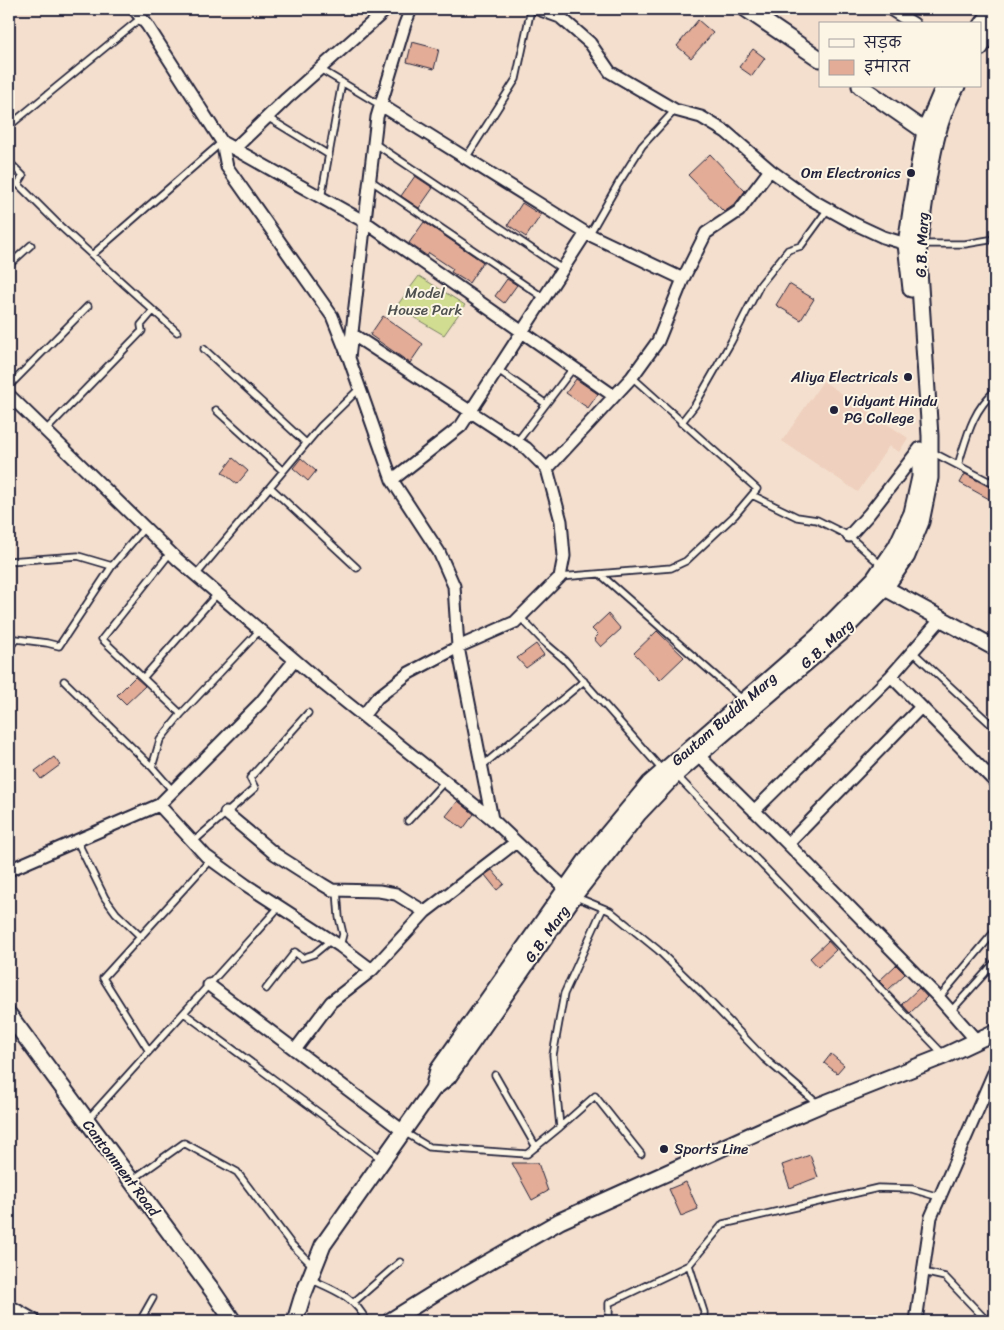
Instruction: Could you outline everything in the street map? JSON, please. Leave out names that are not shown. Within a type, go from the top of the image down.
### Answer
[{"type":"street","points":[[234,149],[387,9]]},
{"type":"street","points":[[349,358],[377,117],[411,9]]},
{"type":"street","points":[[538,9],[560,17],[590,43],[610,72],[674,110],[702,117],[726,132],[770,170],[812,200],[855,224],[884,237],[913,244]]},
{"type":"street","points":[[746,9],[819,59]]},
{"type":"street","points":[[890,9],[911,22]]},
{"type":"street","points":[[982,25],[993,9]]},
{"type":"street","points":[[138,13],[222,142],[227,167],[332,316],[360,388],[392,480],[439,552],[454,586],[458,647],[492,818]]},
{"type":"street","points":[[982,45],[995,26]]},
{"type":"street","points":[[863,88],[930,134],[943,88]]},
{"type":"street","name":"G.B. Marg","points":[[295,1321],[302,1298],[324,1245],[433,1090],[448,1077],[570,892],[639,813],[670,773],[841,633],[879,583],[907,556],[921,522],[930,478],[925,449],[918,256],[913,244],[925,196],[930,134],[942,116],[955,88]]},
{"type":"street","points":[[381,105],[588,234],[683,279]]},
{"type":"street","points":[[222,142],[365,222],[614,396]]},
{"type":"street","points":[[547,469],[632,377],[658,341],[683,279],[706,233],[739,211],[770,170]]},
{"type":"street","points":[[392,480],[460,426],[562,269],[588,234]]},
{"type":"street","points":[[352,334],[526,448],[547,469],[561,521],[564,556],[560,577],[515,622],[458,647],[409,674],[377,698],[363,716]]},
{"type":"street","points":[[9,395],[196,575],[363,716],[492,818],[570,892]]},
{"type":"street","points":[[849,536],[925,449]]},
{"type":"street","name":"Gautam Buddh Marg","points":[[694,752],[744,701],[879,583],[882,566],[896,548],[912,513],[925,449]]},
{"type":"street","points":[[879,583],[941,619],[993,641]]},
{"type":"street","points":[[754,811],[890,676],[941,619]]},
{"type":"street","points":[[9,870],[158,805],[261,702],[295,660]]},
{"type":"street","points":[[890,676],[995,782]]},
{"type":"street","points":[[788,844],[921,706]]},
{"type":"street","points":[[694,752],[788,844],[939,998],[976,1040]]},
{"type":"street","points":[[158,805],[210,860],[335,943],[372,970]]},
{"type":"street","points":[[226,813],[275,854],[332,890],[379,891],[396,894],[425,912]]},
{"type":"street","points":[[295,1050],[331,1002],[372,970],[425,912],[516,842]]},
{"type":"street","points":[[209,985],[403,1131]]},
{"type":"street","name":"Cantonment Road","points":[[9,1015],[233,1321]]},
{"type":"street","points":[[390,1321],[560,1221],[762,1130],[944,1056],[995,1032]]},
{"type":"street","points":[[916,1321],[931,1217],[938,1197],[995,1070]]},
{"type":"street","points":[[9,1308],[32,1321]]},
{"type":"lane","points":[[466,158],[516,79],[531,9]]},
{"type":"lane","points":[[9,126],[138,13]]},
{"type":"lane","points":[[320,69],[381,105]]},
{"type":"lane","points":[[321,198],[342,82]]},
{"type":"lane","points":[[588,234],[642,146],[674,110]]},
{"type":"lane","points":[[267,117],[329,155]]},
{"type":"lane","points":[[92,255],[222,142]]},
{"type":"lane","points":[[374,143],[562,269]]},
{"type":"lane","points":[[9,162],[23,176],[18,184],[60,226],[177,332]]},
{"type":"lane","points":[[370,180],[544,298]]},
{"type":"lane","points":[[681,423],[695,405],[727,350],[760,285],[788,250],[801,246],[828,209]]},
{"type":"lane","points":[[913,244],[964,244],[995,239]]},
{"type":"lane","points":[[9,265],[31,245]]},
{"type":"lane","points":[[9,386],[88,306]]},
{"type":"lane","points":[[45,431],[142,331],[141,325],[153,310]]},
{"type":"lane","points":[[204,349],[306,443]]},
{"type":"lane","points":[[517,442],[574,367]]},
{"type":"lane","points":[[498,369],[546,404]]},
{"type":"lane","points":[[560,577],[671,568],[686,561],[735,515],[757,489],[681,423],[632,377]]},
{"type":"lane","points":[[196,575],[306,443],[360,388]]},
{"type":"lane","points":[[958,465],[972,419],[987,398],[995,391]]},
{"type":"lane","points":[[216,410],[283,471]]},
{"type":"lane","points":[[925,449],[990,482],[995,477]]},
{"type":"lane","points":[[270,487],[358,568]]},
{"type":"lane","points":[[752,495],[798,517],[817,520],[849,536],[882,566]]},
{"type":"lane","points":[[9,648],[16,639],[58,646],[112,566],[144,527]]},
{"type":"lane","points":[[171,552],[102,639],[181,714]]},
{"type":"lane","points":[[9,561],[78,556],[112,566]]},
{"type":"lane","points":[[600,574],[744,701]]},
{"type":"lane","points":[[143,678],[218,593]]},
{"type":"lane","points":[[520,617],[565,660],[670,773],[944,1056]]},
{"type":"lane","points":[[152,767],[160,740],[181,714],[260,630]]},
{"type":"lane","points":[[912,651],[995,728]]},
{"type":"lane","points":[[64,681],[152,767],[173,791]]},
{"type":"lane","points":[[482,766],[584,681]]},
{"type":"lane","points":[[193,842],[255,788],[250,778],[308,713]]},
{"type":"lane","points":[[408,822],[445,781]]},
{"type":"lane","points":[[77,840],[105,898],[116,913],[141,937]]},
{"type":"lane","points":[[149,1051],[103,978],[210,860]]},
{"type":"lane","points":[[266,989],[295,952],[302,958],[314,954],[335,943],[343,934],[336,890]]},
{"type":"lane","points":[[570,892],[610,911],[658,950],[764,1058],[820,1105]]},
{"type":"lane","points":[[86,1121],[279,907]]},
{"type":"lane","points":[[560,1127],[553,1055],[564,994],[602,908]]},
{"type":"lane","points":[[939,998],[995,931]]},
{"type":"lane","points":[[951,1011],[995,962]]},
{"type":"lane","points":[[184,1013],[383,1160]]},
{"type":"lane","points":[[495,1075],[536,1147]]},
{"type":"lane","points":[[403,1131],[429,1148],[527,1154],[595,1096],[641,1154]]},
{"type":"lane","points":[[131,1181],[184,1143],[237,1172],[312,1274],[354,1302],[366,1321]]},
{"type":"lane","points":[[609,1321],[609,1303],[689,1265],[723,1224],[878,1188],[912,1189],[938,1197]]},
{"type":"lane","points":[[354,1302],[400,1262]]},
{"type":"lane","points":[[689,1265],[704,1312],[704,1321]]},
{"type":"lane","points":[[923,1272],[945,1277],[987,1321]]},
{"type":"lane","points":[[140,1321],[153,1298]]},
{"type":"shaded area","name":"Vidyant Hindu PG College","points":[[823,381],[908,438],[899,452],[889,446],[858,492],[782,441]]},
{"type":"green space","name":"Model House Park","points":[[419,276],[465,305],[444,335],[396,307]]},
{"type":"building","points":[[698,20],[713,33],[691,58],[677,46]]},
{"type":"building","points":[[412,42],[439,49],[434,69],[407,62]]},
{"type":"building","points":[[753,49],[765,58],[752,76],[739,67]]},
{"type":"building","points":[[710,154],[745,191],[734,205],[724,212],[688,175]]},
{"type":"building","points":[[415,176],[433,188],[419,208],[401,196]]},
{"type":"building","points":[[522,203],[541,215],[526,237],[508,225]]},
{"type":"building","points":[[424,222],[483,262],[469,283],[451,272],[453,269],[429,253],[427,256],[409,243]]},
{"type":"building","points":[[507,279],[517,285],[504,303],[495,296]]},
{"type":"building","points":[[789,284],[814,299],[801,320],[776,305]]},
{"type":"building","points":[[383,316],[423,344],[410,363],[370,335]]},
{"type":"building","points":[[576,379],[598,394],[588,408],[566,393]]},
{"type":"building","points":[[233,458],[248,471],[237,484],[222,472]]},
{"type":"building","points":[[301,458],[316,471],[308,481],[293,468]]},
{"type":"building","points":[[965,474],[995,490],[991,500],[960,483]]},
{"type":"building","points":[[608,614],[621,629],[601,647],[594,639],[598,635],[592,629]]},
{"type":"building","points":[[657,631],[684,657],[660,680],[634,653]]},
{"type":"building","points":[[536,644],[544,655],[526,668],[517,658]]},
{"type":"building","points":[[135,677],[145,686],[126,704],[117,695]]},
{"type":"building","points":[[54,757],[60,765],[41,779],[35,771]]},
{"type":"building","points":[[458,801],[474,814],[463,829],[446,816]]},
{"type":"building","points":[[492,870],[504,884],[497,890],[485,875]]},
{"type":"building","points":[[828,941],[836,950],[818,967],[810,958]]},
{"type":"building","points":[[896,965],[905,974],[888,990],[879,981]]},
{"type":"building","points":[[919,988],[927,997],[910,1013],[902,1004]]},
{"type":"building","points":[[831,1054],[844,1065],[837,1073],[824,1063]]},
{"type":"building","points":[[810,1155],[818,1177],[790,1188],[782,1165]]},
{"type":"building","points":[[512,1163],[538,1163],[548,1191],[532,1200]]},
{"type":"building","points":[[686,1182],[698,1209],[681,1216],[669,1189]]},
{"type":"place","name":"Om Electronics","points":[[911,173]]},
{"type":"place","name":"Aliya Electricals","points":[[908,377]]},
{"type":"place","name":"Vidyant Hindu PG College","points":[[834,410]]},
{"type":"place","name":"Sports Line","points":[[664,1149]]}]
